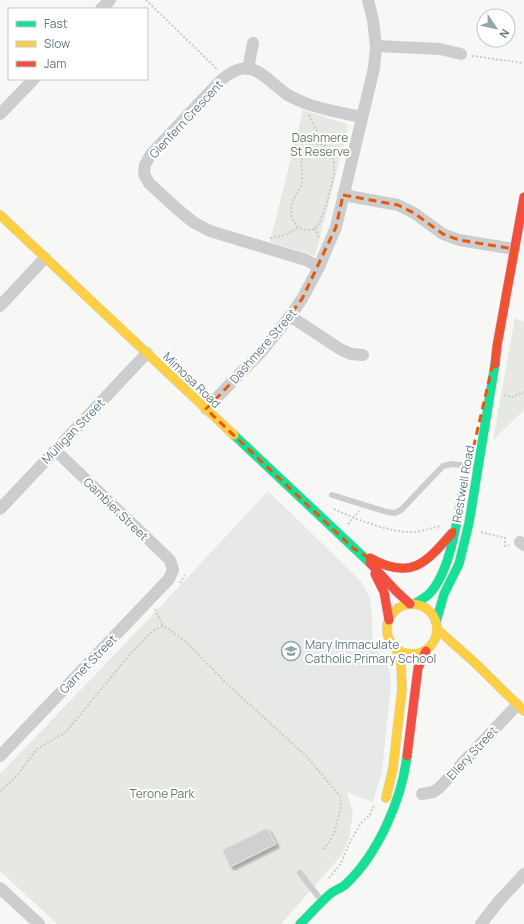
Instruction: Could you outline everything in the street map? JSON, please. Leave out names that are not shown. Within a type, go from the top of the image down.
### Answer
[{"type":"main road","name":"Restwell Road","points":[[437,626],[444,594],[455,574],[469,524],[495,368],[497,346],[524,197]]},
{"type":"main road","name":"Mimosa Road","points":[[0,215],[378,570],[396,591],[412,604]]},
{"type":"main road","name":"Restwell Road","points":[[412,604],[430,593],[437,584],[442,573],[454,532],[490,366],[497,346]]},
{"type":"main road","points":[[353,548],[377,563],[396,568],[412,567],[426,561],[454,532]]},
{"type":"main road","name":"Mimosa Road","points":[[368,561],[384,592],[389,620]]},
{"type":"main road","points":[[331,893],[345,885],[366,860],[380,837],[392,811],[404,772],[418,668],[435,648],[437,626],[433,615],[428,610],[421,606],[412,604],[400,608],[393,613],[387,627],[388,635],[396,649],[401,664],[402,689],[393,768],[378,806]]},
{"type":"main road","points":[[437,626],[521,708]]},
{"type":"main road","points":[[396,649],[402,653],[410,655],[435,648],[473,661]]},
{"type":"main road","points":[[300,924],[331,893],[349,868]]},
{"type":"street","points":[[102,8],[110,0]]},
{"type":"street","name":"Dashmere Street","points":[[206,409],[262,351],[290,316],[302,299],[320,267],[336,227],[374,68],[376,46],[373,20],[368,0]]},
{"type":"street","points":[[253,43],[248,69],[258,71],[286,94],[303,102],[329,110],[362,117]]},
{"type":"street","points":[[376,46],[440,49],[461,54]]},
{"type":"street","name":"Glenfern Crescent","points":[[248,69],[240,68],[231,72],[225,77],[151,154],[144,165],[144,174],[149,183],[176,208],[193,222],[210,231],[306,260],[320,267]]},
{"type":"street","points":[[0,114],[33,80]]},
{"type":"street","points":[[343,195],[398,205],[414,213],[443,234],[459,240],[514,249]]},
{"type":"street","points":[[0,306],[45,258]]},
{"type":"street","points":[[290,316],[340,349],[350,354],[363,355]]},
{"type":"street","name":"Mulligan Street","points":[[0,509],[147,354]]},
{"type":"street","name":"Gambier Street","points":[[55,450],[170,560],[173,570]]},
{"type":"street","name":"Garnet Street","points":[[0,756],[169,579],[173,570]]},
{"type":"street","name":"Ellery Street","points":[[422,794],[433,792],[439,788],[521,708]]},
{"type":"street","points":[[481,924],[499,901],[524,874]]},
{"type":"street","points":[[0,888],[39,924]]},
{"type":"lane","points":[[332,495],[387,512],[396,512],[401,510],[442,466],[452,464],[469,465],[478,468]]},
{"type":"lane","points":[[300,873],[322,902]]},
{"type":"path","points":[[146,0],[225,77]]},
{"type":"path","points":[[461,54],[524,63]]},
{"type":"path","points":[[303,102],[319,136],[319,144]]},
{"type":"path","points":[[312,143],[326,146],[330,150],[333,159],[334,172],[331,188],[320,223],[314,229],[309,230],[298,227],[295,225],[292,218],[291,210],[293,201],[303,181],[301,166],[303,154],[312,143]]},
{"type":"path","points":[[262,247],[266,239],[285,235],[298,227]]},
{"type":"path","points":[[504,395],[512,397],[524,392]]},
{"type":"path","points":[[345,527],[364,505]]},
{"type":"path","points":[[329,507],[353,518],[385,528],[409,532],[424,531],[444,526]]},
{"type":"path","points":[[477,533],[481,532],[505,538],[505,546],[522,544]]},
{"type":"path","points":[[178,585],[185,575]]},
{"type":"path","points":[[160,604],[155,609],[163,626],[186,642],[228,685],[306,756],[340,796],[341,806],[335,831],[330,841],[323,850],[322,849]]},
{"type":"path","points":[[0,791],[15,778],[37,749],[66,732],[131,653],[146,637],[163,626]]},
{"type":"path","points":[[329,878],[342,863],[349,844],[361,823],[378,806]]},
{"type":"highlighted area","points":[[343,195],[398,205],[414,213],[443,234],[459,240],[514,249],[497,346],[454,531],[426,561],[412,567],[396,568],[377,563],[353,548],[206,409],[262,351],[302,299],[336,227]]},
{"type":"shaded area","name":"Mary Immaculate Catholic Primary School","points":[[268,491],[360,580],[370,597],[373,643],[390,671],[391,686],[382,772],[373,802],[347,792],[159,608]]},
{"type":"green space","name":"Dashmere St Reserve","points":[[303,110],[347,124],[348,128],[315,256],[270,242]]},
{"type":"green space","points":[[515,318],[524,322],[524,410],[493,440]]},
{"type":"green space","name":"Terone Park","points":[[159,608],[347,792],[353,813],[349,839],[341,856],[281,924],[57,924],[0,871],[0,774]]},
{"type":"building","points":[[267,828],[276,844],[230,867],[222,850]]},
{"type":"traffic: fast","points":[[436,622],[444,594],[459,564],[469,523],[495,364]]},
{"type":"traffic: fast","points":[[234,435],[370,563]]},
{"type":"traffic: fast","points":[[414,604],[429,594],[437,584],[443,571],[449,556],[457,524],[465,480]]},
{"type":"traffic: fast","points":[[300,924],[330,894],[343,887],[358,872],[378,842],[387,825],[400,790],[407,756]]},
{"type":"traffic: slow","points":[[0,215],[234,435]]},
{"type":"traffic: slow","points":[[407,604],[417,604],[430,611],[437,624],[437,629],[437,634],[430,647],[417,654],[407,654],[398,650],[391,643],[387,634],[387,624],[391,615],[398,608],[407,604]]},
{"type":"traffic: slow","points":[[438,630],[473,661],[524,711]]},
{"type":"traffic: slow","points":[[386,798],[393,768],[402,689],[401,664],[396,649]]},
{"type":"traffic: jam","points":[[495,364],[524,197]]},
{"type":"traffic: jam","points":[[370,558],[384,565],[396,568],[407,568],[417,565],[434,553],[452,533]]},
{"type":"traffic: jam","points":[[370,563],[410,604]]},
{"type":"traffic: jam","points":[[375,574],[384,592],[389,620]]},
{"type":"traffic: jam","points":[[407,756],[418,668],[426,651]]},
{"type":"place","name":"Mary Immaculate Catholic Primary School","points":[[291,651]]}]
